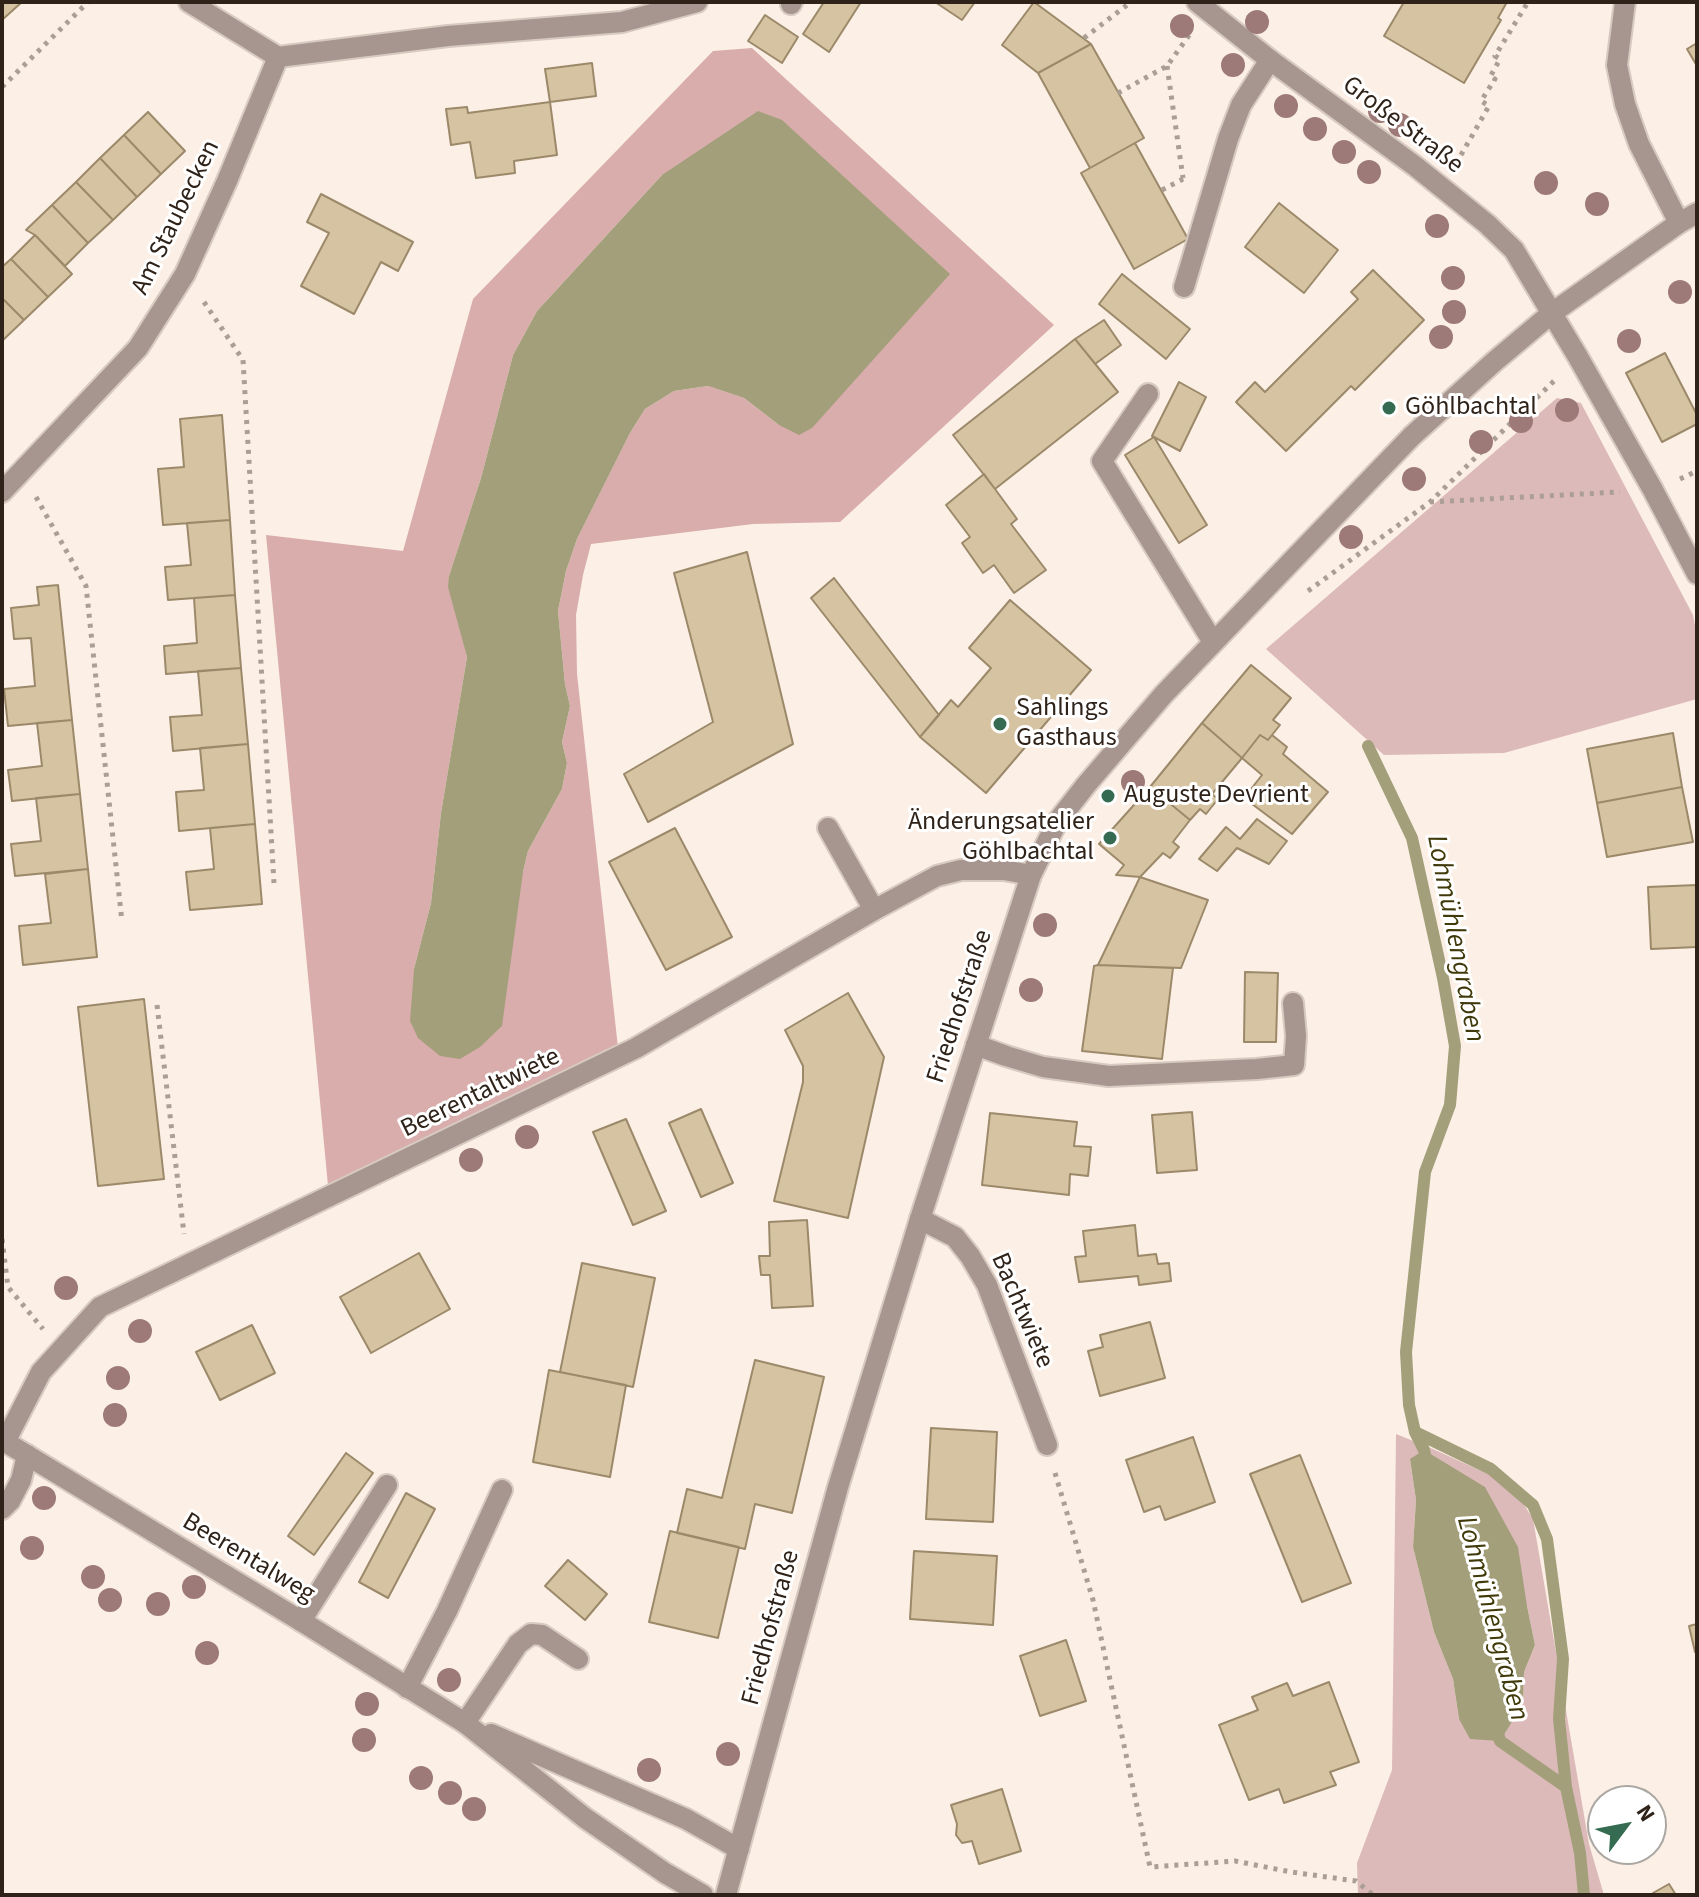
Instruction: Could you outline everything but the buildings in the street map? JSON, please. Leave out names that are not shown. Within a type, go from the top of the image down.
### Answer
[{"type":"street","points":[[189,2],[278,57],[448,36],[622,22],[697,2]]},
{"type":"street","points":[[1625,2],[1617,65],[1625,104],[1639,144],[1679,223]]},
{"type":"street","name":"Große Straße","points":[[1202,6],[1487,224],[1514,250],[1552,313]]},
{"type":"street","name":"Am Staubecken","points":[[2,492],[138,348],[185,274],[278,57]]},
{"type":"street","points":[[1184,287],[1228,139],[1241,105],[1270,60]]},
{"type":"street","name":"Friedhofstraße","points":[[726,1895],[838,1487],[976,1045],[1031,875],[1046,841],[1076,797],[1164,694],[1412,436],[1552,313],[1697,213]]},
{"type":"street","points":[[1552,313],[1697,574]]},
{"type":"street","points":[[1148,394],[1102,461],[1213,642]]},
{"type":"street","points":[[828,828],[878,908]]},
{"type":"street","name":"Beerentaltwiete","points":[[4,1441],[41,1372],[100,1307],[636,1048],[937,876],[961,870],[1004,870],[1031,875]]},
{"type":"street","points":[[976,1045],[1043,1067],[1109,1076],[1294,1065],[1296,1036],[1293,1003]]},
{"type":"street","name":"Bachtwiete","points":[[920,1219],[955,1237],[987,1285],[1047,1445]]},
{"type":"street","name":"Beerentalweg","points":[[4,1441],[465,1723],[585,1818],[703,1895]]},
{"type":"street","points":[[2,1509],[21,1480],[27,1455]]},
{"type":"street","points":[[301,1621],[387,1485]]},
{"type":"street","points":[[407,1688],[447,1611],[502,1490]]},
{"type":"street","points":[[465,1723],[518,1644],[531,1634],[542,1635],[578,1659]]},
{"type":"street","name":"Beerentalweg","points":[[465,1723],[672,1813],[739,1849]]},
{"type":"path","points":[[2,87],[88,2]]},
{"type":"path","points":[[1084,38],[1131,2]]},
{"type":"path","points":[[1461,155],[1489,106],[1481,101],[1495,79],[1490,77],[1500,59],[1495,56],[1528,2]]},
{"type":"path","points":[[1118,93],[1167,66],[1202,6]]},
{"type":"path","points":[[1167,66],[1183,179]]},
{"type":"path","points":[[185,274],[243,360],[274,883]]},
{"type":"path","points":[[1298,598],[1430,502],[1578,357]]},
{"type":"path","points":[[22,472],[86,586],[122,922]]},
{"type":"path","points":[[1430,502],[1653,490]]},
{"type":"path","points":[[157,1005],[187,1264]]},
{"type":"path","points":[[2,1239],[8,1287],[61,1350]]},
{"type":"path","points":[[1047,1445],[1093,1600],[1150,1867],[1235,1861],[1356,1881],[1373,1895]]},
{"type":"shaded area","points":[[752,48],[1054,325],[840,522],[753,524],[591,544],[576,615],[577,674],[619,1057],[329,1196],[266,535],[403,551],[473,299],[713,51]],"holes":[[[662,175],[779,425],[744,398],[708,386],[674,391],[645,409],[577,539],[566,571],[558,611],[570,706],[562,742],[567,763],[562,789],[528,851],[523,872],[414,969],[431,903],[441,813],[467,657],[449,576],[481,478],[513,355],[537,311]]]},
{"type":"shaded area","points":[[1557,398],[1581,403],[1693,615],[1697,636],[1697,699],[1504,753],[1384,755],[1266,649]]},
{"type":"shaded area","points":[[1396,1434],[1490,1475],[1523,1503],[1533,1519],[1587,1832],[1587,1865],[1595,1865],[1604,1895],[1358,1895],[1357,1863],[1392,1770]],"holes":[[[1410,1459],[1527,1606],[1535,1645],[1524,1672],[1523,1704],[1459,1719],[1453,1679],[1434,1632],[1413,1547],[1416,1500]]]},
{"type":"water","points":[[758,111],[782,120],[950,274],[812,428],[799,435],[779,425],[744,398],[708,386],[674,391],[645,409],[577,539],[566,571],[558,611],[570,706],[562,742],[567,763],[562,789],[528,851],[502,1026],[480,1047],[460,1059],[440,1056],[418,1038],[410,1021],[414,969],[431,903],[441,813],[467,657],[448,587],[449,576],[481,478],[513,355],[537,311],[662,175]]},
{"type":"water","points":[[1424,1450],[1485,1487],[1518,1547],[1535,1645],[1524,1672],[1523,1704],[1500,1741],[1470,1739],[1459,1719],[1453,1679],[1434,1632],[1413,1547],[1416,1500],[1410,1459]]},
{"type":"waterway","name":"Lohmühlengraben","points":[[1368,746],[1412,838],[1455,1046],[1450,1105],[1425,1172],[1406,1352],[1409,1405],[1427,1463]]},
{"type":"waterway","name":"Lohmühlengraben","points":[[1415,1432],[1491,1469],[1533,1505],[1547,1539],[1563,1659],[1559,1719],[1566,1787]]},
{"type":"waterway","name":"Lohmühlengraben","points":[[1496,1725],[1500,1741],[1566,1787],[1580,1853],[1584,1895]]},
{"type":"place","name":"Göhlbachtal","points":[[1389,408]]},
{"type":"place","name":"Sahlings Gasthaus","points":[[1000,724]]},
{"type":"place","name":"Auguste Devrient","points":[[1108,796]]},
{"type":"place","name":"Änderungsatelier Göhlbachtal","points":[[1110,838]]}]
